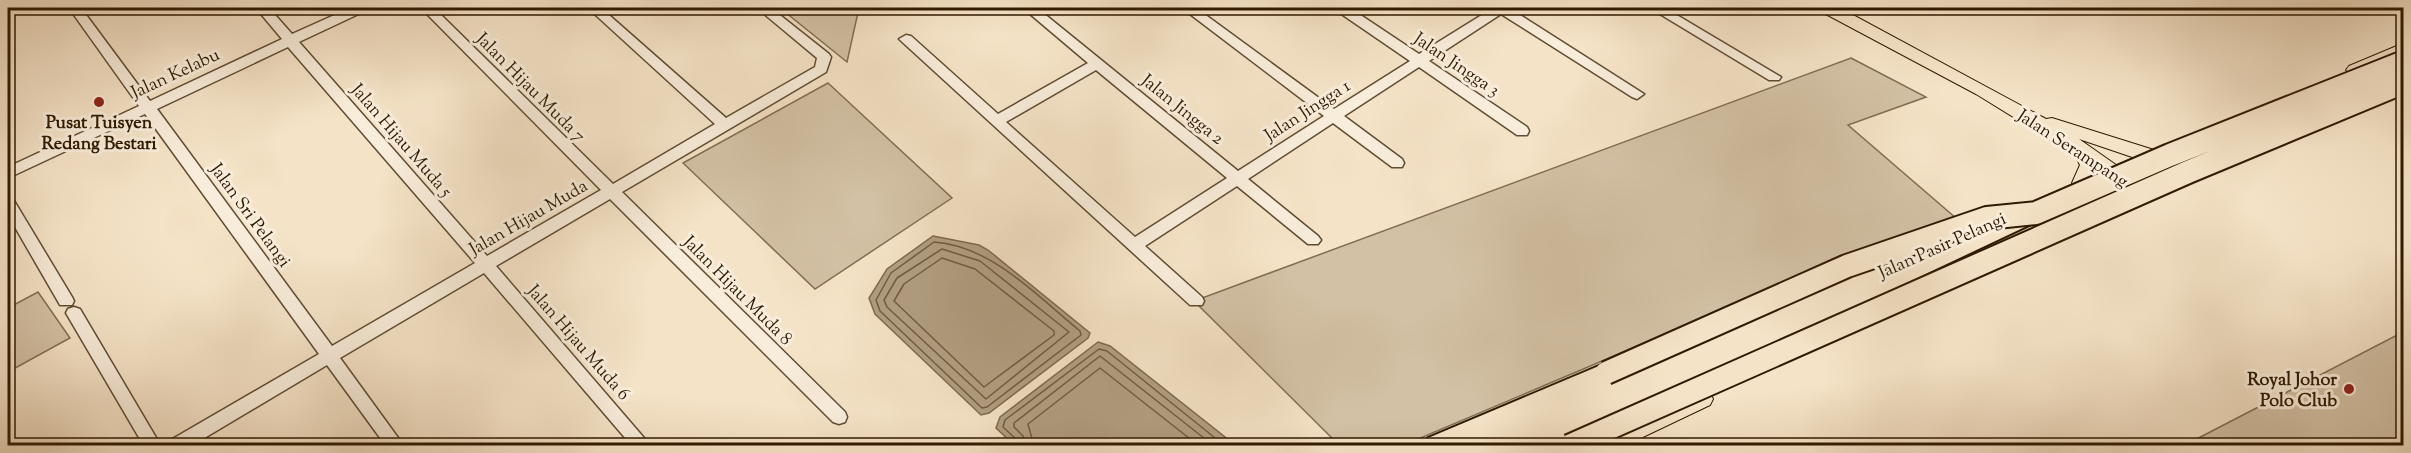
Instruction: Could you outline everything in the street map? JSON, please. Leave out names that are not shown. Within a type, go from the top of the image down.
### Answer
[{"type":"highway","points":[[1516,446],[1839,304],[2036,213],[2170,155],[2403,62]]},
{"type":"highway","points":[[1569,446],[2178,176],[2403,82]]},
{"type":"highway","points":[[1437,446],[1847,266],[1987,218],[2036,213]]},
{"type":"main road","name":"Jalan Serampang","points":[[1828,8],[2003,102],[2082,150],[2118,167]]},
{"type":"main road","name":"Jalan Pasir Pelangi","points":[[1482,446],[1881,273],[2118,167],[2403,49]]},
{"type":"main road","points":[[1600,446],[2040,248],[2151,191],[2403,90]]},
{"type":"main road","name":"Jalan Serampang","points":[[2003,102],[2052,123],[2151,191]]},
{"type":"main road","points":[[2052,123],[2147,155]]},
{"type":"main road","points":[[2081,183],[2089,165],[2082,150]]},
{"type":"street","name":"Jalan Sri Pelangi","points":[[75,8],[396,446]]},
{"type":"street","name":"Jalan Hijau Muda 5","points":[[262,8],[485,265]]},
{"type":"street","name":"Jalan Kelabu","points":[[8,173],[360,8]]},
{"type":"street","name":"Jalan Hijau Muda 7","points":[[428,8],[610,192]]},
{"type":"street","points":[[594,8],[725,125]]},
{"type":"street","name":"Jalan Hijau Muda","points":[[175,446],[815,74],[825,61],[824,57],[763,8]]},
{"type":"street","name":"Jalan Jingga 2","points":[[1029,8],[1313,240]]},
{"type":"street","points":[[1188,8],[1397,163]]},
{"type":"street","name":"Jalan Jingga 3","points":[[1342,8],[1521,130]]},
{"type":"street","points":[[1501,8],[1637,94]]},
{"type":"street","name":"Jalan Jingga 1","points":[[1134,245],[1501,8]]},
{"type":"street","points":[[1656,8],[1774,77]]},
{"type":"street","points":[[906,39],[1196,301]]},
{"type":"street","points":[[996,121],[1097,64]]},
{"type":"street","name":"Jalan Hijau Muda 8","points":[[610,192],[838,417]]},
{"type":"street","points":[[8,203],[153,446]]},
{"type":"street","name":"Jalan Hijau Muda 6","points":[[485,265],[643,446]]},
{"type":"shaded area","points":[[780,8],[859,8],[847,62]]},
{"type":"shaded area","points":[[1851,58],[1926,97],[1848,125],[1957,219],[1760,294],[1404,445],[1339,445],[1194,301]]},
{"type":"shaded area","points":[[828,83],[952,198],[815,289],[683,163]]},
{"type":"shaded area","points":[[38,292],[70,338],[8,372],[8,308]]},
{"type":"shaded area","name":"Royal Johor Polo Club","points":[[2403,332],[2403,445],[2185,445]]},
{"type":"water","points":[[933,236],[979,245],[988,250],[1090,333],[1088,338],[989,413],[981,415],[875,314],[869,298],[887,269]]},
{"type":"water","points":[[1098,342],[1110,346],[1230,441],[1231,445],[1014,445],[996,428],[1000,417]]},
{"type":"place","name":"Pusat Tuisyen Redang Bestari","points":[[99,102]]},
{"type":"place","name":"Royal Johor Polo Club","points":[[2349,389]]}]
